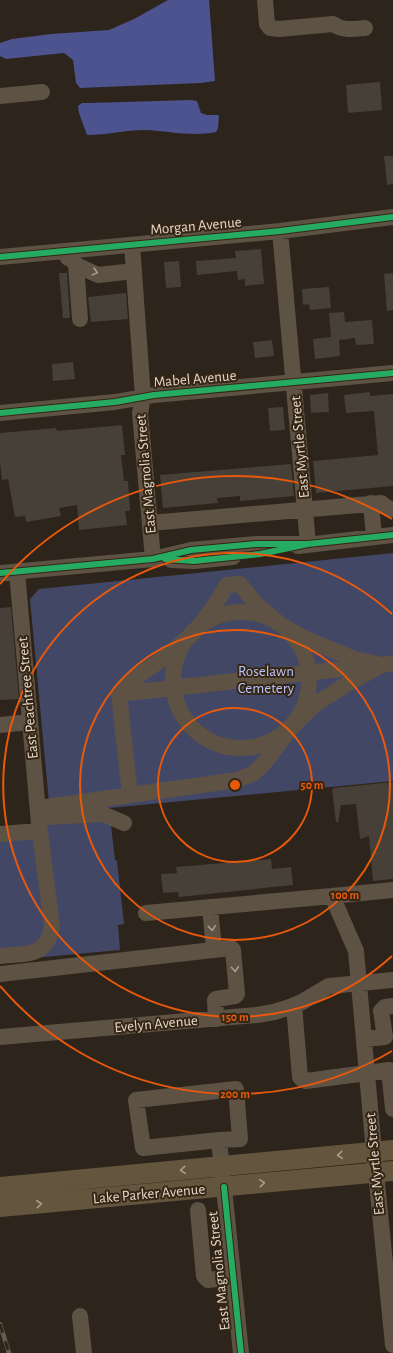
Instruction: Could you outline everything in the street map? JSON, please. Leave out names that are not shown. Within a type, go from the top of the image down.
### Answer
[{"type":"main road","name":"Lake Parker Avenue","points":[[0,1187],[383,1151]]},
{"type":"main road","name":"Lake Parker Avenue","points":[[0,1208],[384,1172]]},
{"type":"street","points":[[265,0],[267,24],[270,28],[279,29],[333,24],[340,29],[366,28]]},
{"type":"street","points":[[0,96],[42,92]]},
{"type":"street","name":"Morgan Avenue","points":[[0,257],[280,232],[393,216]]},
{"type":"street","name":"East Myrtle Street","points":[[280,232],[308,544]]},
{"type":"street","name":"East Magnolia Street","points":[[132,245],[143,397],[140,412],[153,559]]},
{"type":"street","points":[[68,251],[68,258],[71,258],[76,265],[98,275],[134,271]]},
{"type":"street","points":[[76,265],[80,319]]},
{"type":"street","name":"Mabel Avenue","points":[[0,413],[115,402],[143,397],[393,373]]},
{"type":"street","points":[[150,523],[381,503],[389,509],[393,509]]},
{"type":"street","points":[[371,504],[374,537]]},
{"type":"street","points":[[4,570],[153,559],[194,561],[260,554],[308,544],[393,535]]},
{"type":"street","name":"East Peachtree Street","points":[[0,956],[35,952],[45,946],[50,938],[52,926],[39,822],[30,722],[4,570]]},
{"type":"street","points":[[39,822],[46,807],[237,780],[254,773],[266,761],[290,729],[302,712],[308,693],[309,673],[304,654],[295,638],[254,602],[240,584],[227,585],[214,605],[181,648],[174,668],[174,688],[180,709],[192,727],[209,741],[230,748],[252,748],[272,742],[290,729],[314,705],[347,684],[387,664]]},
{"type":"street","points":[[130,795],[119,694],[124,686],[178,646],[209,620],[226,614],[246,612],[264,616],[306,639],[354,659],[387,664]]},
{"type":"street","points":[[119,694],[387,664]]},
{"type":"street","points":[[0,725],[30,722]]},
{"type":"street","points":[[0,834],[39,822],[47,817],[103,814],[124,823]]},
{"type":"street","points":[[146,913],[393,890]]},
{"type":"street","name":"East Myrtle Street","points":[[332,896],[356,951],[366,1074],[383,1151],[393,1345]]},
{"type":"street","points":[[210,907],[214,950]]},
{"type":"street","points":[[0,974],[231,948],[233,950],[237,994],[235,996],[216,998],[216,1019]]},
{"type":"street","name":"Evelyn Avenue","points":[[4,1037],[216,1019],[268,1013],[294,1005],[330,986],[393,980]]},
{"type":"street","points":[[294,1005],[300,1077],[306,1081],[391,1070],[393,1109]]},
{"type":"street","points":[[364,1039],[389,1037],[381,1011],[385,1007],[393,1006]]},
{"type":"street","points":[[236,1089],[240,1139],[219,1140],[143,1148],[136,1100],[236,1089]]},
{"type":"street","name":"East Magnolia Street","points":[[219,1140],[241,1353]]},
{"type":"street","points":[[198,1210],[204,1276],[208,1280],[233,1278]]},
{"type":"street","points":[[80,1316],[84,1353]]},
{"type":"green space","name":"Roselawn Cemetery","points":[[393,553],[393,781],[109,808],[124,924],[118,925],[120,950],[0,961],[0,829],[51,824],[30,599],[39,589]]},
{"type":"water","points":[[168,0],[209,0],[215,81],[201,83],[80,88],[76,83],[73,60],[64,53],[6,59],[0,56],[0,43],[12,39],[51,34],[109,30],[134,19]]},
{"type":"water","points":[[197,101],[201,113],[207,115],[219,115],[218,128],[216,132],[189,134],[145,130],[87,135],[78,106],[82,103]]},
{"type":"building","points":[[380,82],[382,110],[348,113],[346,85]]},
{"type":"building","points":[[384,156],[393,156],[393,184],[387,185]]},
{"type":"building","points":[[261,249],[264,284],[245,286],[245,279],[238,280],[237,271],[197,275],[196,261],[236,258],[235,251]]},
{"type":"building","points":[[179,261],[181,287],[166,288],[164,262]]},
{"type":"building","points":[[59,273],[67,273],[70,318],[63,318]]},
{"type":"building","points":[[393,273],[393,310],[387,311],[384,274]]},
{"type":"building","points":[[329,287],[331,308],[310,310],[309,304],[303,305],[302,289]]},
{"type":"building","points":[[126,293],[128,319],[91,322],[88,297]]},
{"type":"building","points":[[344,312],[345,322],[372,320],[374,344],[356,345],[355,338],[339,340],[340,356],[315,359],[313,339],[331,337],[329,313]]},
{"type":"building","points":[[272,340],[274,356],[255,358],[253,342]]},
{"type":"building","points":[[73,362],[75,379],[53,381],[52,364]]},
{"type":"building","points":[[370,392],[370,396],[393,394],[393,486],[316,493],[313,461],[378,455],[374,411],[346,413],[344,395]]},
{"type":"building","points":[[328,393],[329,412],[311,413],[310,395]]},
{"type":"building","points":[[283,407],[285,430],[270,431],[268,408]]},
{"type":"building","points":[[122,425],[125,455],[121,455],[124,481],[128,481],[130,511],[125,511],[127,525],[79,530],[77,505],[59,508],[61,516],[26,522],[25,516],[15,517],[8,479],[2,480],[0,433],[56,428],[57,431]]},
{"type":"building","points":[[291,464],[294,496],[240,501],[240,496],[217,498],[218,503],[163,508],[160,475]]},
{"type":"building","points":[[11,607],[19,699],[0,700],[0,608]]},
{"type":"building","points":[[393,782],[393,879],[373,881],[369,836],[360,839],[356,804],[341,805],[338,822],[336,822],[332,789],[334,790],[333,788]]},
{"type":"building","points":[[271,859],[272,869],[291,867],[293,885],[179,897],[178,892],[163,893],[161,874],[177,873],[176,867]]},
{"type":"railway","points":[[0,1324],[9,1353]]},
{"type":"cycle path","points":[[0,257],[280,231],[393,217]]},
{"type":"cycle path","points":[[0,413],[115,402],[154,395],[393,373]]},
{"type":"cycle path","points":[[165,559],[194,561],[260,554],[308,544],[393,535]]},
{"type":"cycle path","points":[[0,573],[153,559],[191,550],[256,544],[308,544]]},
{"type":"cycle path","points":[[224,1187],[241,1353]]}]
